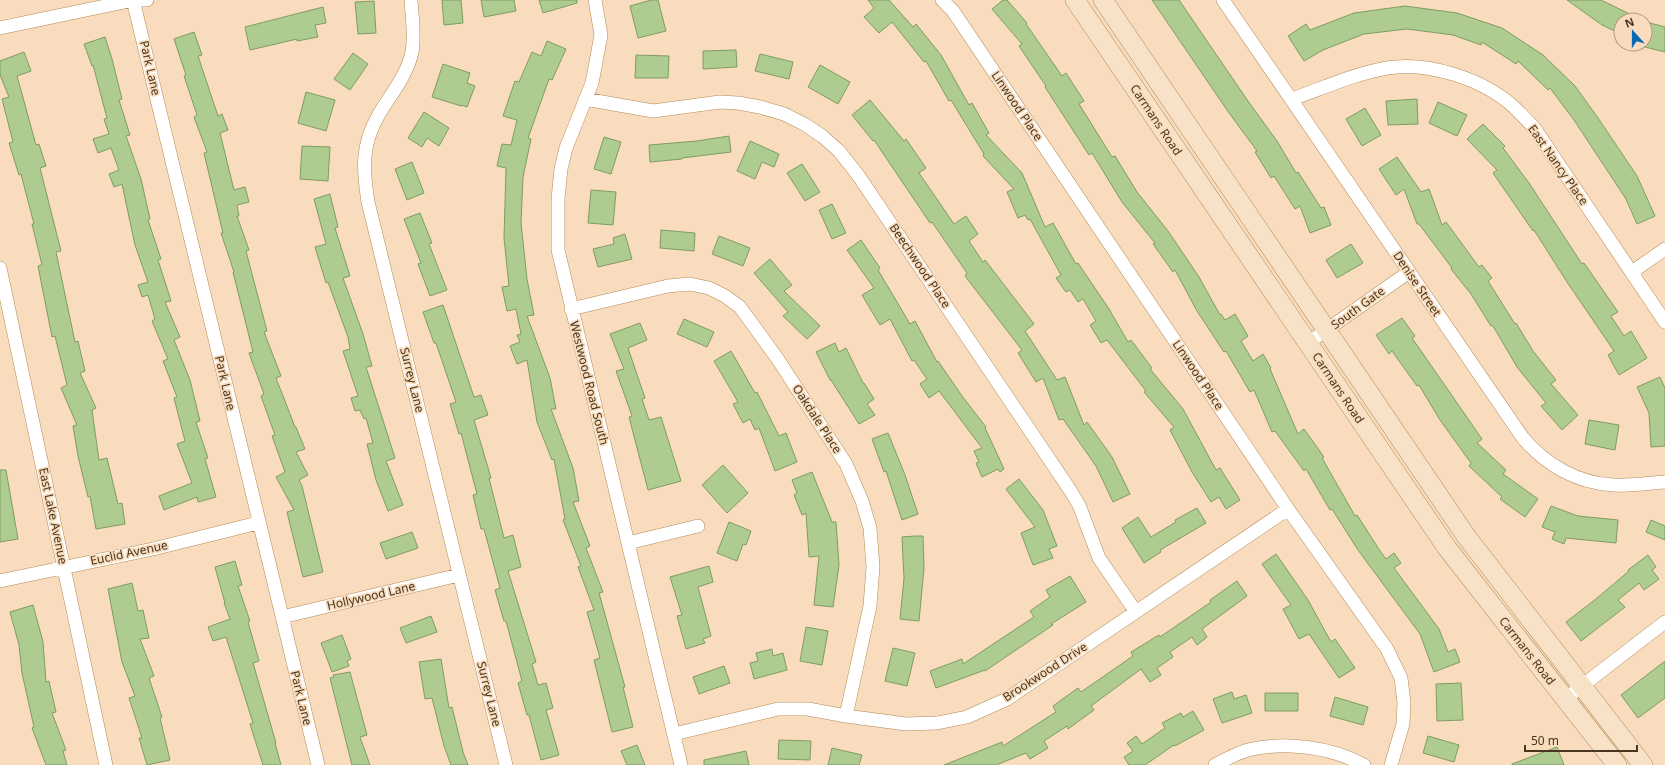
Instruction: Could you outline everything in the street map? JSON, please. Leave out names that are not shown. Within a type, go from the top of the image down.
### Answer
[{"type":"street","points":[[0,28],[134,0],[147,0]]},
{"type":"street","name":"Park Lane","points":[[134,0],[258,523],[318,765]]},
{"type":"street","name":"Surrey Lane","points":[[411,0],[413,40],[412,52],[400,83],[378,116],[371,130],[365,150],[364,174],[370,209],[506,765]]},
{"type":"street","name":"Westwood Road South","points":[[595,0],[601,35],[592,83],[566,148],[558,199],[558,250],[681,765]]},
{"type":"street","name":"Linwood Place","points":[[942,0],[953,11],[1288,509],[1387,649],[1401,678],[1404,703],[1403,724],[1391,765]]},
{"type":"street","name":"Carmans Road","points":[[1075,0],[1447,548],[1617,765]]},
{"type":"street","name":"Carmans Road","points":[[1103,0],[1466,536],[1582,686],[1639,764]]},
{"type":"street","name":"Denise Street","points":[[1223,0],[1523,438],[1534,450],[1553,466],[1586,481],[1613,485],[1665,482]]},
{"type":"street","name":"East Nancy Place","points":[[1292,99],[1361,74],[1388,68],[1408,67],[1435,70],[1471,80],[1490,90],[1513,106],[1535,129],[1665,322]]},
{"type":"street","name":"Beechwood Place","points":[[585,99],[653,111],[720,102],[760,106],[784,114],[804,124],[822,136],[839,151],[858,175],[1070,490],[1079,505],[1099,558],[1136,612]]},
{"type":"street","points":[[1632,272],[1665,249]]},
{"type":"street","name":"East Lake Avenue","points":[[0,268],[106,765]]},
{"type":"street","name":"South Gate","points":[[1308,344],[1409,272]]},
{"type":"street","name":"Oakdale Place","points":[[571,309],[668,286],[690,284],[709,288],[725,296],[740,307],[776,358],[846,464],[862,501],[870,528],[873,567],[870,606],[846,716]]},
{"type":"street","name":"Brookwood Drive","points":[[674,734],[778,709],[808,708],[846,716],[906,724],[937,723],[967,716],[1007,699],[1288,509]]},
{"type":"street","name":"Euclid Avenue","points":[[0,581],[152,549],[258,523]]},
{"type":"street","points":[[628,543],[698,526]]},
{"type":"street","name":"Hollywood Lane","points":[[282,617],[459,575]]},
{"type":"street","points":[[1565,699],[1665,622]]},
{"type":"street","points":[[1215,765],[1248,750],[1273,746],[1314,748],[1340,755],[1364,765]]},
{"type":"building","points":[[442,0],[461,0],[463,23],[444,25]]},
{"type":"building","points":[[481,0],[514,0],[516,11],[484,17]]},
{"type":"building","points":[[539,0],[577,0],[577,3],[543,13]]},
{"type":"building","points":[[651,0],[658,0],[666,31],[638,38],[630,6]]},
{"type":"building","points":[[868,0],[889,0],[913,27],[916,24],[941,55],[969,105],[972,103],[989,133],[986,135],[1022,173],[1045,227],[1053,223],[1076,264],[1078,263],[1109,309],[1128,342],[1131,340],[1152,368],[1150,369],[1183,409],[1216,470],[1220,468],[1240,500],[1226,509],[1219,497],[1211,502],[1192,472],[1170,430],[1174,427],[1144,392],[1146,391],[1107,340],[1101,343],[1090,325],[1096,321],[1083,299],[1078,302],[1070,290],[1066,292],[1056,278],[1061,275],[1030,219],[1028,220],[1025,215],[1018,218],[1007,192],[1014,189],[983,156],[984,154],[951,100],[949,101],[926,61],[924,62],[892,22],[879,33],[864,17],[874,8]]},
{"type":"building","points":[[1003,0],[1007,0],[1027,23],[1026,24],[1062,76],[1066,73],[1084,101],[1079,104],[1112,157],[1115,156],[1137,192],[1168,231],[1199,277],[1220,315],[1221,314],[1225,320],[1235,314],[1248,336],[1241,341],[1253,361],[1263,354],[1271,368],[1270,369],[1298,434],[1304,429],[1324,457],[1322,458],[1355,516],[1357,515],[1386,559],[1394,553],[1401,563],[1394,568],[1439,629],[1448,652],[1455,649],[1460,662],[1434,672],[1420,634],[1358,550],[1332,509],[1330,510],[1306,469],[1304,471],[1275,431],[1272,432],[1254,390],[1250,392],[1226,351],[1224,352],[1197,311],[1175,270],[1173,272],[1153,244],[1155,243],[1122,202],[1092,153],[1089,155],[1019,46],[1022,44],[992,9]]},
{"type":"building","points":[[1152,0],[1179,0],[1277,141],[1296,173],[1298,172],[1321,208],[1324,207],[1331,225],[1310,233],[1300,206],[1295,209],[1274,176],[1271,178],[1255,152],[1257,151],[1227,110]]},
{"type":"building","points":[[1567,0],[1601,0],[1626,12],[1613,12],[1613,30],[1602,25]]},
{"type":"building","points":[[374,1],[376,33],[358,34],[355,2]]},
{"type":"building","points":[[1405,6],[1457,13],[1502,28],[1543,55],[1575,86],[1598,118],[1637,176],[1655,216],[1637,224],[1626,199],[1574,120],[1550,88],[1548,90],[1518,61],[1516,64],[1482,42],[1481,45],[1453,35],[1407,29],[1364,34],[1323,50],[1304,61],[1288,36],[1306,24],[1310,30],[1354,13]]},
{"type":"building","points":[[323,7],[326,23],[315,25],[318,37],[297,41],[297,39],[250,50],[245,27]]},
{"type":"building","points":[[1653,24],[1665,27],[1665,52],[1653,49]]},
{"type":"building","points":[[194,32],[202,55],[198,56],[218,116],[222,114],[228,130],[220,133],[234,190],[245,187],[249,202],[237,205],[239,216],[237,216],[249,250],[246,251],[267,331],[264,332],[281,376],[276,378],[305,449],[296,452],[308,475],[299,480],[302,486],[323,572],[303,577],[287,512],[294,510],[276,477],[285,472],[272,436],[275,435],[261,396],[264,394],[249,353],[253,352],[234,272],[221,233],[223,233],[204,153],[207,152],[194,117],[197,115],[174,39]]},
{"type":"building","points":[[105,37],[122,99],[119,100],[130,135],[126,136],[141,179],[150,219],[148,220],[161,259],[158,260],[171,301],[165,302],[180,337],[174,340],[190,380],[200,421],[196,422],[208,458],[205,459],[216,497],[198,502],[197,497],[164,510],[159,496],[192,483],[177,444],[185,441],[174,398],[177,397],[163,361],[168,359],[152,321],[155,319],[148,295],[142,297],[138,285],[148,282],[135,245],[122,184],[114,187],[109,174],[119,170],[111,148],[98,153],[93,139],[109,134],[104,119],[107,118],[93,65],[92,66],[84,44]]},
{"type":"building","points":[[547,41],[566,49],[552,80],[549,79],[528,138],[531,139],[523,177],[521,223],[527,279],[534,315],[527,316],[550,378],[556,409],[551,409],[573,468],[579,501],[573,502],[590,546],[586,548],[603,592],[599,593],[625,687],[623,687],[633,727],[612,732],[594,660],[600,658],[587,612],[594,610],[578,567],[581,566],[563,520],[565,519],[554,459],[552,460],[537,422],[527,360],[517,364],[510,346],[520,342],[517,335],[521,334],[516,309],[507,311],[502,287],[509,286],[504,238],[506,168],[497,166],[502,144],[511,145],[517,120],[503,116],[515,81],[519,82],[532,52],[541,56]]},
{"type":"building","points":[[736,50],[737,67],[703,69],[703,51]]},
{"type":"building","points":[[24,52],[31,71],[17,76],[36,145],[39,144],[46,166],[40,168],[61,251],[56,252],[75,342],[78,341],[85,371],[80,373],[96,408],[92,410],[99,460],[107,458],[118,504],[122,503],[125,524],[96,529],[90,496],[88,497],[78,456],[73,426],[77,425],[61,388],[67,385],[55,336],[52,337],[38,266],[42,265],[32,224],[34,224],[21,174],[19,175],[9,143],[13,142],[2,99],[9,97],[0,75],[0,61]]},
{"type":"building","points":[[353,53],[368,64],[350,90],[334,79]]},
{"type":"building","points":[[760,54],[793,62],[789,79],[755,71]]},
{"type":"building","points":[[636,55],[669,56],[668,78],[635,78]]},
{"type":"building","points":[[443,64],[470,73],[467,83],[475,86],[467,107],[432,97]]},
{"type":"building","points":[[820,65],[850,82],[838,104],[808,87]]},
{"type":"building","points":[[306,92],[335,100],[326,131],[298,123]]},
{"type":"building","points":[[1417,99],[1418,124],[1388,125],[1386,101]]},
{"type":"building","points":[[870,100],[904,141],[906,139],[926,168],[919,173],[954,224],[966,216],[978,234],[969,241],[983,262],[985,260],[1034,324],[1025,331],[1057,380],[1065,377],[1084,425],[1087,422],[1112,457],[1130,494],[1113,502],[1096,466],[1063,419],[1059,420],[1043,378],[1036,382],[1018,353],[1022,350],[965,276],[967,273],[932,222],[930,223],[874,140],[873,141],[852,115]]},
{"type":"building","points":[[1438,102],[1467,115],[1457,136],[1429,123]]},
{"type":"building","points":[[1365,108],[1381,135],[1362,146],[1346,119]]},
{"type":"building","points":[[424,112],[449,128],[439,146],[427,138],[422,147],[408,138]]},
{"type":"building","points":[[1483,124],[1505,146],[1503,148],[1529,183],[1582,264],[1584,263],[1618,312],[1611,316],[1624,336],[1631,331],[1647,358],[1619,375],[1608,355],[1614,351],[1534,230],[1533,231],[1493,173],[1497,170],[1467,139]]},
{"type":"building","points":[[729,136],[731,152],[650,162],[649,145],[697,141]]},
{"type":"building","points":[[604,137],[621,142],[611,174],[594,169]]},
{"type":"building","points":[[750,141],[779,154],[774,167],[762,162],[755,179],[737,171]]},
{"type":"building","points":[[302,146],[330,147],[328,181],[300,179]]},
{"type":"building","points":[[1397,157],[1421,192],[1429,189],[1442,225],[1446,222],[1479,267],[1482,265],[1492,278],[1488,281],[1533,351],[1556,380],[1551,384],[1578,415],[1562,430],[1541,406],[1546,403],[1517,367],[1493,326],[1491,326],[1471,294],[1419,224],[1417,224],[1404,189],[1396,195],[1379,169]]},
{"type":"building","points":[[412,162],[424,193],[407,200],[395,169]]},
{"type":"building","points":[[802,164],[820,192],[805,201],[787,173]]},
{"type":"building","points":[[591,190],[616,192],[613,225],[588,223]]},
{"type":"building","points":[[330,194],[338,227],[335,228],[350,276],[343,278],[363,334],[372,366],[366,367],[395,458],[386,461],[403,505],[388,511],[376,480],[367,444],[373,443],[366,418],[364,419],[360,410],[355,411],[351,398],[358,396],[343,351],[350,349],[348,337],[328,282],[326,283],[315,247],[326,244],[314,199]]},
{"type":"building","points":[[832,204],[846,233],[832,239],[819,210]]},
{"type":"building","points":[[420,213],[432,243],[429,244],[447,290],[430,296],[418,264],[421,263],[404,219]]},
{"type":"building","points":[[661,230],[695,233],[694,251],[660,248]]},
{"type":"building","points":[[625,234],[632,259],[598,267],[593,249],[614,244],[613,238]]},
{"type":"building","points":[[719,236],[750,248],[743,266],[712,254]]},
{"type":"building","points":[[861,240],[880,268],[878,270],[910,324],[915,321],[937,362],[938,361],[986,427],[985,428],[1004,469],[1000,472],[998,469],[982,477],[976,463],[979,462],[974,451],[982,448],[939,391],[929,398],[920,384],[927,379],[914,360],[912,361],[890,319],[880,325],[862,295],[874,288],[847,250]]},
{"type":"building","points":[[1351,244],[1363,263],[1337,278],[1326,260]]},
{"type":"building","points":[[770,259],[792,285],[784,291],[820,326],[807,339],[783,316],[788,312],[754,273]]},
{"type":"building","points":[[443,305],[474,397],[481,395],[488,415],[474,420],[491,478],[489,478],[504,538],[513,535],[521,567],[508,571],[536,662],[532,664],[538,685],[546,683],[553,708],[546,710],[559,755],[541,760],[529,715],[527,715],[518,683],[522,681],[506,621],[504,621],[495,590],[500,588],[484,529],[481,529],[473,495],[477,494],[461,433],[459,434],[450,404],[456,402],[436,343],[434,343],[423,312]]},
{"type":"building","points":[[1402,318],[1415,336],[1412,338],[1482,439],[1477,443],[1506,470],[1503,474],[1538,499],[1525,517],[1500,499],[1502,497],[1469,466],[1471,463],[1440,420],[1419,385],[1417,386],[1392,351],[1389,354],[1376,335]]},
{"type":"building","points":[[684,319],[714,332],[707,347],[677,334]]},
{"type":"building","points":[[640,323],[647,340],[628,348],[645,398],[642,399],[649,420],[661,417],[681,481],[648,490],[629,417],[632,416],[616,371],[624,369],[610,334]]},
{"type":"building","points":[[835,343],[839,352],[846,348],[863,383],[874,399],[867,404],[875,415],[859,424],[830,380],[816,352]]},
{"type":"building","points":[[731,351],[755,393],[757,392],[779,436],[786,433],[797,462],[775,471],[759,428],[755,430],[750,419],[743,423],[733,404],[738,402],[714,361]]},
{"type":"building","points":[[1660,377],[1665,388],[1665,446],[1651,447],[1649,413],[1637,387]]},
{"type":"building","points":[[1589,420],[1619,425],[1615,450],[1585,444]]},
{"type":"building","points":[[888,433],[905,475],[918,514],[902,520],[886,471],[884,472],[872,439]]},
{"type":"building","points":[[723,465],[748,493],[727,513],[702,485]]},
{"type":"building","points":[[0,470],[6,470],[18,539],[0,542]]},
{"type":"building","points":[[812,472],[832,522],[836,522],[839,565],[833,607],[814,605],[819,556],[809,557],[806,513],[802,515],[794,495],[797,493],[792,480]]},
{"type":"building","points":[[1019,479],[1043,510],[1057,546],[1049,549],[1053,558],[1033,565],[1021,533],[1035,527],[1006,489]]},
{"type":"building","points":[[1551,506],[1578,516],[1618,520],[1616,543],[1566,538],[1564,544],[1552,539],[1555,532],[1542,527]]},
{"type":"building","points":[[1197,508],[1206,523],[1160,550],[1161,552],[1144,563],[1122,528],[1138,517],[1151,537],[1176,522],[1175,520]]},
{"type":"building","points":[[1651,520],[1665,526],[1665,540],[1646,532]]},
{"type":"building","points":[[729,522],[751,531],[746,545],[743,544],[737,561],[717,553]]},
{"type":"building","points":[[412,532],[418,548],[386,559],[380,543]]},
{"type":"building","points":[[923,536],[924,568],[919,621],[900,619],[904,578],[902,537]]},
{"type":"building","points":[[1276,554],[1308,600],[1331,642],[1335,639],[1355,668],[1339,678],[1309,634],[1299,639],[1283,609],[1291,605],[1262,564]]},
{"type":"building","points":[[1648,555],[1656,567],[1652,570],[1659,579],[1644,590],[1639,583],[1618,600],[1625,607],[1581,641],[1566,622]]},
{"type":"building","points":[[235,561],[242,585],[238,586],[250,621],[248,622],[259,661],[253,663],[281,765],[263,765],[250,724],[253,723],[226,637],[213,641],[208,627],[230,619],[224,603],[215,567]]},
{"type":"building","points":[[709,566],[713,582],[698,587],[711,636],[703,639],[705,643],[686,649],[677,616],[682,615],[670,577]]},
{"type":"building","points":[[1070,576],[1086,602],[1051,624],[1053,625],[985,671],[936,688],[930,671],[962,659],[963,664],[1034,617],[1030,611],[1050,597],[1046,590]]},
{"type":"building","points":[[1237,581],[1247,596],[1202,629],[1207,637],[1197,645],[1192,637],[1170,652],[1173,657],[1157,668],[1161,675],[1150,682],[1141,669],[1091,706],[1094,710],[1068,729],[1067,726],[1044,741],[1048,748],[1030,759],[1026,753],[996,765],[944,765],[1002,742],[1003,746],[1056,712],[1053,706],[1078,688],[1081,692],[1133,656],[1131,652],[1159,635],[1160,637],[1211,602],[1210,600]]},
{"type":"building","points":[[132,583],[138,611],[143,610],[149,638],[140,639],[154,676],[149,678],[162,717],[160,718],[170,760],[147,765],[139,738],[142,738],[129,698],[135,696],[122,662],[108,589]]},
{"type":"building","points":[[33,605],[43,642],[46,682],[49,681],[56,712],[52,713],[66,750],[63,751],[67,765],[46,765],[32,728],[34,727],[22,673],[19,645],[10,612]]},
{"type":"building","points":[[431,616],[437,632],[406,643],[400,628]]},
{"type":"building","points":[[806,627],[828,631],[822,665],[800,661]]},
{"type":"building","points":[[342,635],[351,659],[347,661],[349,666],[332,672],[321,643]]},
{"type":"building","points":[[893,648],[915,653],[907,686],[885,681]]},
{"type":"building","points":[[772,649],[773,656],[783,653],[787,670],[754,679],[750,663],[758,661],[756,653]]},
{"type":"building","points":[[441,659],[449,708],[452,707],[463,752],[468,765],[451,765],[444,746],[432,698],[425,699],[419,662]]},
{"type":"building","points":[[1665,661],[1665,698],[1638,718],[1621,695]]},
{"type":"building","points":[[724,666],[730,683],[699,694],[693,677]]},
{"type":"building","points":[[350,672],[367,735],[360,737],[370,765],[352,765],[330,678],[334,677],[333,675]]},
{"type":"building","points":[[1461,683],[1463,720],[1437,721],[1436,684]]},
{"type":"building","points":[[1232,692],[1234,699],[1246,695],[1252,713],[1222,723],[1213,699]]},
{"type":"building","points":[[1265,693],[1298,693],[1298,711],[1265,711]]},
{"type":"building","points":[[1335,697],[1368,707],[1363,725],[1330,716]]},
{"type":"building","points":[[1193,711],[1204,730],[1175,746],[1174,745],[1145,765],[1129,765],[1124,757],[1133,751],[1127,743],[1136,736],[1142,744],[1165,728],[1162,723],[1181,713],[1183,717]]},
{"type":"building","points":[[1428,736],[1459,745],[1454,762],[1423,753]]},
{"type":"building","points":[[779,740],[811,741],[810,760],[778,759]]},
{"type":"building","points":[[637,745],[645,765],[627,765],[621,751]]},
{"type":"building","points":[[1557,747],[1564,765],[1512,765],[1512,764]]},
{"type":"building","points":[[832,748],[862,755],[859,765],[828,765]]},
{"type":"building","points":[[746,751],[749,765],[704,765],[704,760]]}]
